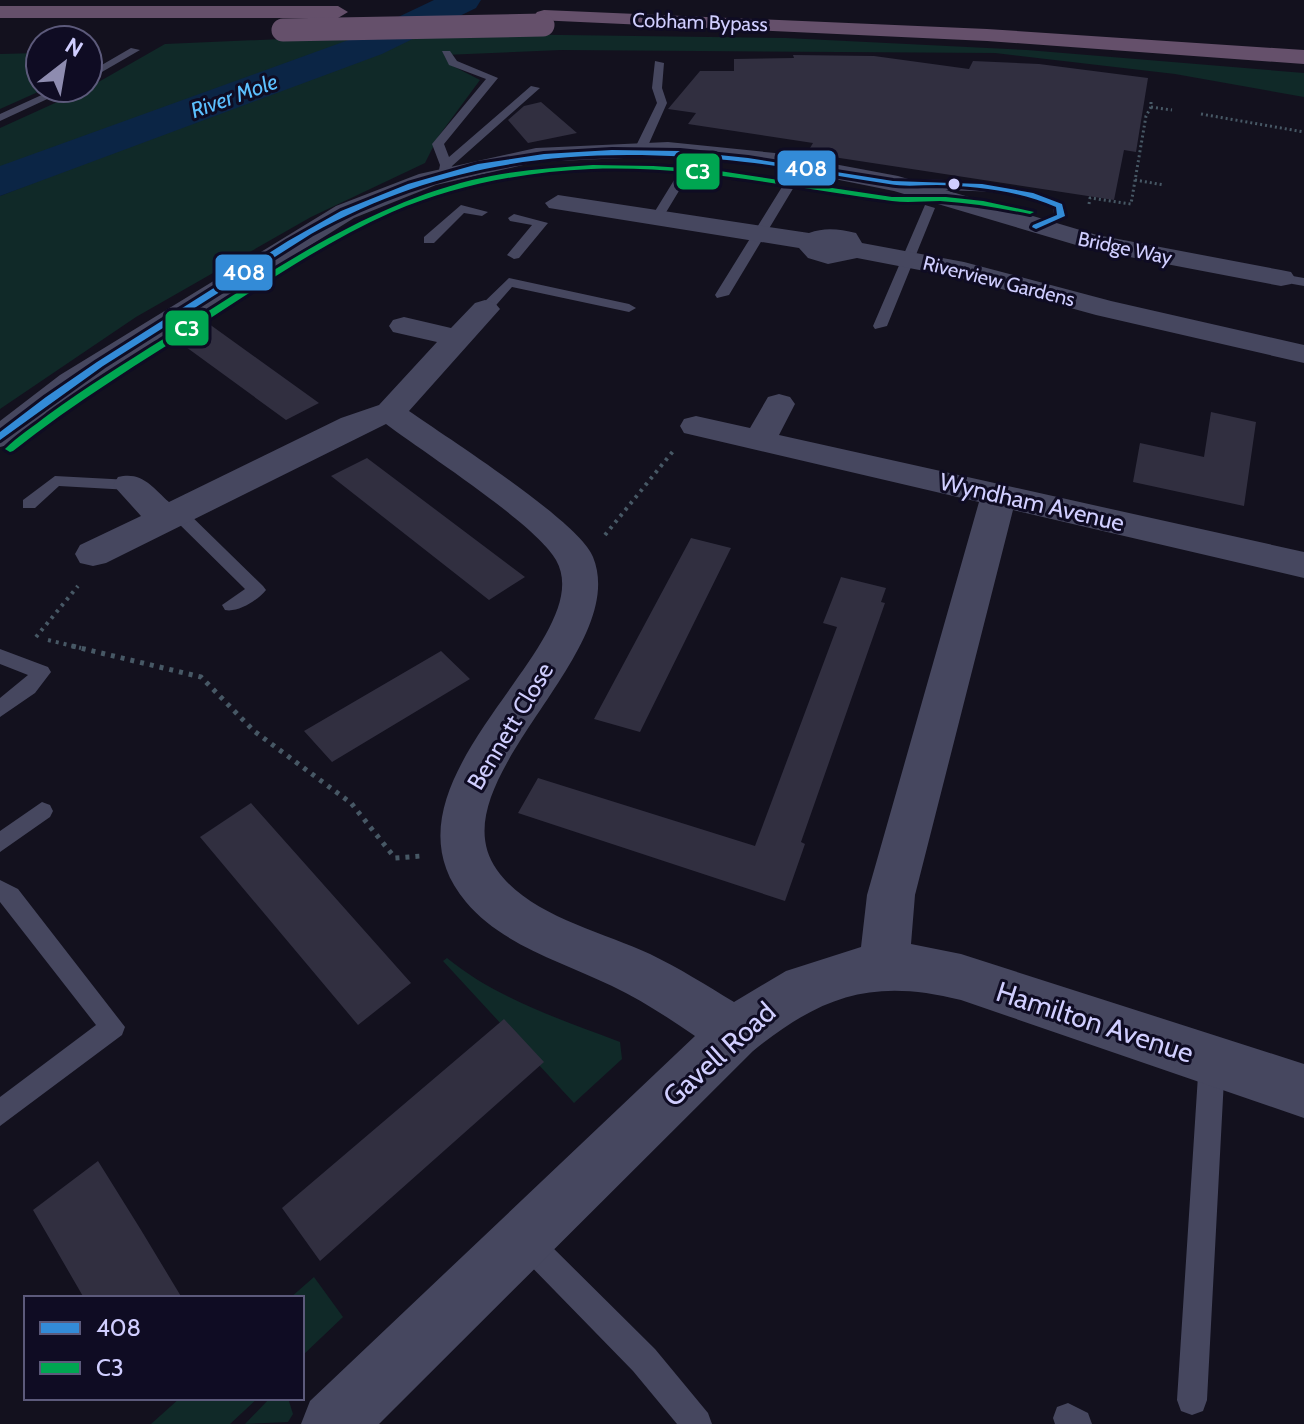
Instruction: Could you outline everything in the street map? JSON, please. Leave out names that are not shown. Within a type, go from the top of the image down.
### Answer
[{"type":"highway","name":"Cobham Bypass","points":[[605,0],[1052,20],[1304,38]]},
{"type":"highway","points":[[0,12],[338,12],[544,21]]},
{"type":"highway","points":[[973,13],[1052,20]]},
{"type":"highway","name":"Cobham Bypass","points":[[544,21],[746,24],[987,35],[1304,57]]},
{"type":"highway","points":[[117,35],[544,21]]},
{"type":"street","name":"Bridge Way","points":[[0,437],[71,382],[317,228],[445,170],[536,155],[641,148],[775,160],[898,184],[1036,227],[1149,287],[1292,280]]},
{"type":"street","name":"Riverview Gardens","points":[[546,211],[658,216],[812,242],[820,237],[840,237],[850,242],[852,249],[964,270],[1149,287],[1304,354]]},
{"type":"street","points":[[93,554],[353,425],[390,412],[485,309]]},
{"type":"street","points":[[404,326],[458,338]]},
{"type":"street","points":[[760,440],[779,404]]},
{"type":"street","points":[[390,412],[541,522],[575,557]]},
{"type":"street","name":"Wyndham Avenue","points":[[696,426],[1304,565]]},
{"type":"street","points":[[130,485],[171,515]]},
{"type":"street","points":[[884,966],[891,895],[999,495]]},
{"type":"street","name":"Bennett Close","points":[[575,557],[581,583],[578,610],[471,786],[463,810],[464,853],[473,876],[489,897],[511,916],[665,987],[735,1033]]},
{"type":"street","name":"Gavell Road","points":[[333,1424],[735,1033],[774,1001],[805,985],[844,971],[884,966]]},
{"type":"street","name":"Hamilton Avenue","points":[[884,966],[921,967],[961,977],[1304,1091]]},
{"type":"lane","points":[[104,68],[135,50]]},
{"type":"lane","points":[[446,53],[453,63],[493,78],[438,144],[445,170],[535,88]]},
{"type":"lane","points":[[641,148],[662,103],[657,88],[659,63]]},
{"type":"lane","points":[[0,118],[31,104]]},
{"type":"lane","points":[[658,216],[688,166]]},
{"type":"lane","points":[[722,295],[794,177]]},
{"type":"lane","points":[[880,326],[911,259],[929,208]]},
{"type":"lane","points":[[429,240],[461,209],[482,212]]},
{"type":"lane","points":[[514,255],[546,211]]},
{"type":"lane","points":[[485,309],[509,282],[629,308]]},
{"type":"lane","points":[[29,504],[55,481],[130,485]]},
{"type":"lane","points":[[171,515],[257,590],[231,605]]},
{"type":"lane","points":[[0,656],[41,672],[28,688],[0,709]]},
{"type":"lane","points":[[0,843],[42,811]]},
{"type":"lane","points":[[0,890],[10,896],[113,1027],[0,1113]]},
{"type":"lane","points":[[1192,1400],[1212,1060]]},
{"type":"lane","points":[[524,1239],[644,1360],[697,1424]]},
{"type":"path","points":[[1088,209],[1090,198],[1131,204],[1146,116],[1151,105],[1172,110]]},
{"type":"path","points":[[1201,114],[1304,132]]},
{"type":"path","points":[[1135,180],[1164,185]]},
{"type":"path","points":[[575,557],[615,527],[696,426]]},
{"type":"path","points":[[36,637],[89,572],[93,554]]},
{"type":"path","points":[[24,634],[201,677],[254,731],[351,803],[395,858],[464,853]]},
{"type":"green space","points":[[374,35],[0,174],[0,128],[53,104],[104,104],[104,79],[165,44]]},
{"type":"green space","points":[[410,35],[786,38],[1027,50],[1304,73],[1304,97],[1175,74],[995,53],[561,50],[444,55],[449,64],[480,80],[438,137],[425,163],[311,217],[136,317],[0,409],[0,196]]},
{"type":"green space","points":[[24,53],[24,98],[0,109],[0,54]]},
{"type":"green space","points":[[447,958],[508,997],[620,1042],[622,1059],[574,1103],[443,961]]},
{"type":"green space","points":[[314,1277],[343,1317],[304,1354],[304,1296],[292,1296]]},
{"type":"green space","points":[[178,1400],[256,1400],[230,1424],[151,1424]]},
{"type":"green space","points":[[268,1400],[289,1400],[293,1414],[288,1422],[245,1424]]},
{"type":"building","points":[[793,55],[874,56],[969,69],[973,61],[1039,64],[1148,78],[1136,152],[1124,150],[1114,200],[807,153],[813,143],[688,124],[696,113],[668,109],[700,71],[734,71],[734,59],[794,58]]},
{"type":"building","points":[[541,102],[577,133],[528,143],[508,120],[524,106]]},
{"type":"building","points":[[205,321],[319,403],[286,420],[186,347]]},
{"type":"building","points":[[1211,412],[1256,422],[1244,506],[1133,482],[1140,443],[1204,457]]},
{"type":"building","points":[[367,458],[525,577],[489,600],[331,476]]},
{"type":"building","points":[[691,538],[731,548],[640,732],[594,719]]},
{"type":"building","points":[[841,577],[886,588],[881,602],[885,603],[801,842],[805,844],[785,901],[518,813],[538,778],[755,846],[837,627],[823,623]]},
{"type":"building","points":[[441,651],[470,679],[332,762],[304,731]]},
{"type":"building","points":[[251,803],[411,983],[358,1025],[200,837]]},
{"type":"building","points":[[504,1019],[544,1062],[320,1261],[282,1208]]},
{"type":"building","points":[[98,1161],[181,1296],[83,1296],[33,1210]]},
{"type":"waterway","name":"River Mole","points":[[0,182],[368,46],[463,0]]},
{"type":"transit line","name":"408","points":[[0,437],[100,364],[308,232],[411,185],[478,167],[544,156],[612,152],[680,153],[748,160],[893,183],[998,188],[1059,206],[1061,216],[1036,227]]},
{"type":"transit line","name":"C3","points":[[10,449],[110,377],[312,250],[388,211],[474,182],[533,171],[593,167],[653,168],[773,180],[897,200],[971,202],[1030,212]]}]
